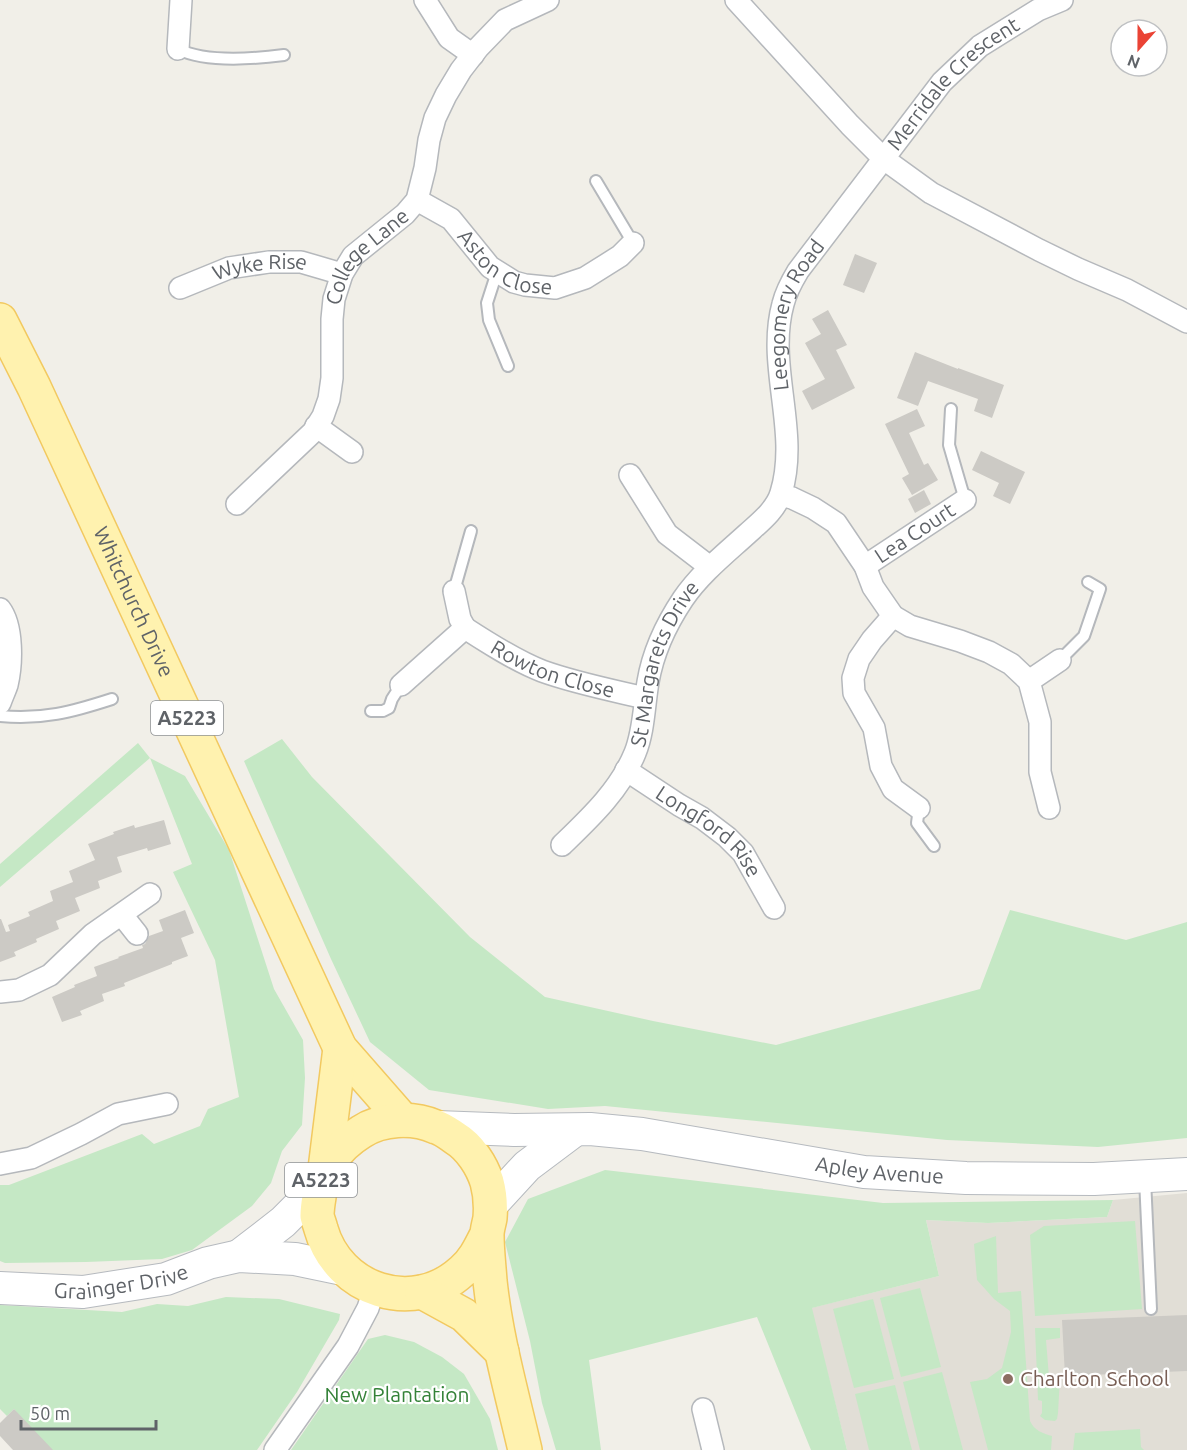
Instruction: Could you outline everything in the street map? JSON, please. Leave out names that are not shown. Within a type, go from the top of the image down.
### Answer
[{"type":"main road","name":"Whitchurch Drive","points":[[0,320],[39,397],[340,1048],[403,1120]]},
{"type":"main road","name":"A5223","points":[[340,1048],[317,1215],[325,1244],[343,1269],[358,1281],[374,1289],[398,1294],[422,1292],[444,1284],[462,1271],[477,1254],[489,1219]]},
{"type":"main road","name":"A5223","points":[[322,1178],[335,1154],[349,1140],[365,1129],[403,1120],[437,1127],[459,1140],[476,1158],[486,1181],[491,1283],[502,1352],[525,1450]]},
{"type":"main road","points":[[422,1292],[464,1315],[502,1352]]},
{"type":"street","points":[[178,49],[182,0]]},
{"type":"street","points":[[425,0],[449,38],[472,55]]},
{"type":"street","name":"College Lane","points":[[237,504],[313,432],[323,416],[329,399],[332,378],[334,299],[342,274],[353,256],[405,214],[417,200],[435,118],[446,94],[472,55],[505,20],[548,0]]},
{"type":"street","points":[[736,0],[884,159],[931,194],[1187,322]]},
{"type":"street","name":"Merridale Crescent","points":[[884,159],[942,82],[980,46],[1038,10],[1062,0]]},
{"type":"street","name":"Leegomery Road","points":[[781,495],[786,467],[787,432],[778,357],[779,324],[783,303],[798,271],[884,159]]},
{"type":"street","name":"Aston Close","points":[[417,200],[450,219],[490,267],[514,282],[525,285],[555,288],[585,278],[620,256],[633,243]]},
{"type":"street","name":"Wyke Rise","points":[[180,288],[229,268],[269,262],[301,262],[342,274]]},
{"type":"street","points":[[316,426],[352,452]]},
{"type":"street","points":[[630,475],[667,534],[710,567]]},
{"type":"street","points":[[781,495],[813,508],[836,523],[865,566],[873,587],[893,616],[910,626],[989,652],[1011,664],[1029,681],[1040,722],[1040,772],[1049,808]]},
{"type":"street","name":"St Margarets Drive","points":[[562,845],[610,795],[636,752],[649,678],[666,627],[684,597],[710,567],[767,516],[781,495]]},
{"type":"street","name":"Lea Court","points":[[865,566],[965,500]]},
{"type":"street","points":[[401,685],[465,628],[460,619],[454,591]]},
{"type":"street","points":[[0,609],[9,632],[10,654],[7,684],[0,703]]},
{"type":"street","points":[[893,616],[859,659],[853,678],[854,693],[874,728],[882,766],[893,789],[920,808]]},
{"type":"street","name":"Rowton Close","points":[[465,628],[492,646],[541,670],[645,698]]},
{"type":"street","points":[[1029,681],[1060,660]]},
{"type":"street","name":"Longford Rise","points":[[626,770],[702,818],[727,837],[743,853],[774,908]]},
{"type":"street","points":[[0,992],[19,990],[50,975],[93,934],[150,894]]},
{"type":"street","points":[[122,915],[137,934]]},
{"type":"street","points":[[0,1164],[30,1158],[118,1114],[167,1104]]},
{"type":"street","name":"Apley Avenue","points":[[437,1127],[590,1130],[642,1134],[864,1172],[966,1178],[1094,1179],[1187,1174]]},
{"type":"street","points":[[489,1219],[527,1166],[575,1130]]},
{"type":"street","name":"Grainger Drive","points":[[239,1256],[283,1222],[322,1178]]},
{"type":"street","name":"Grainger Drive","points":[[0,1288],[82,1292],[166,1279],[208,1263],[239,1256],[295,1259],[343,1269]]},
{"type":"street","points":[[275,1450],[348,1346],[368,1308],[374,1289]]},
{"type":"street","points":[[703,1409],[713,1450]]},
{"type":"lane","points":[[178,49],[189,54],[210,57],[254,59],[284,55]]},
{"type":"lane","points":[[596,181],[633,243]]},
{"type":"lane","points":[[497,272],[487,303],[489,320],[508,366]]},
{"type":"lane","points":[[951,409],[949,445],[965,500]]},
{"type":"lane","points":[[454,591],[471,531]]},
{"type":"lane","points":[[1060,660],[1084,636],[1100,589],[1088,582]]},
{"type":"lane","points":[[371,711],[383,711],[389,708],[401,685]]},
{"type":"lane","points":[[0,716],[42,717],[82,709],[112,699]]},
{"type":"lane","points":[[920,808],[917,823],[934,846]]},
{"type":"lane","points":[[1144,1176],[1151,1309]]},
{"type":"shaded area","name":"Charlton School","points":[[1187,1193],[1187,1450],[847,1450],[811,1308],[939,1276],[926,1220],[988,1223],[1107,1217],[1113,1200]]},
{"type":"green space","points":[[282,739],[312,777],[470,937],[545,997],[653,1021],[776,1045],[980,989],[1010,910],[1126,940],[1187,922],[1187,1138],[1098,1147],[947,1140],[605,1106],[548,1109],[429,1090],[370,1042],[244,761]]},
{"type":"green space","points":[[138,743],[150,758],[0,887],[0,864]]},
{"type":"green space","points":[[150,758],[185,776],[229,850],[274,989],[303,1040],[305,1078],[302,1125],[282,1151],[271,1183],[252,1206],[192,1250],[162,1259],[5,1263],[0,1261],[0,1185],[9,1185],[142,1134],[154,1144],[200,1126],[208,1109],[239,1097],[215,960],[173,872],[192,864]]},
{"type":"green space","points":[[605,1170],[883,1203],[1113,1200],[1107,1217],[988,1223],[926,1220],[939,1276],[812,1308],[847,1450],[811,1450],[757,1317],[589,1360],[601,1450],[556,1450],[542,1403],[530,1341],[505,1242],[528,1199]]},
{"type":"green space","points":[[1135,1221],[1142,1309],[1035,1316],[1030,1235],[1044,1226]]},
{"type":"green space","points":[[996,1236],[998,1293],[1021,1291],[1030,1421],[1039,1431],[1052,1436],[1051,1450],[988,1450],[970,1382],[987,1379],[1002,1368],[1011,1332],[1010,1311],[994,1299],[977,1280],[974,1244]]},
{"type":"green space","points":[[920,1288],[941,1367],[901,1377],[880,1298]]},
{"type":"green space","points":[[226,1297],[279,1299],[340,1314],[339,1320],[297,1392],[257,1450],[46,1450],[14,1409],[7,1416],[0,1409],[0,1305],[122,1312],[157,1304],[188,1306]]},
{"type":"green space","points":[[873,1299],[894,1379],[854,1388],[833,1309]]},
{"type":"green space","points":[[1035,1328],[1060,1328],[1060,1338],[1046,1340],[1049,1377],[1060,1378],[1058,1413],[1055,1421],[1045,1420],[1040,1416],[1042,1401],[1038,1400]]},
{"type":"green space","name":"New Plantation","points":[[385,1335],[414,1342],[442,1357],[464,1374],[490,1419],[498,1450],[291,1450],[368,1339]]},
{"type":"green space","points":[[942,1372],[963,1450],[920,1450],[903,1382]]},
{"type":"green space","points":[[895,1385],[912,1450],[869,1450],[855,1394]]},
{"type":"green space","points":[[1140,1429],[1141,1447],[1144,1450],[1073,1450],[1075,1433]]},
{"type":"building","points":[[855,254],[877,263],[864,293],[843,285]]},
{"type":"building","points":[[828,310],[847,345],[836,350],[855,388],[812,410],[802,391],[825,379],[805,343],[821,334],[812,319]]},
{"type":"building","points":[[915,352],[1004,385],[992,418],[974,411],[978,399],[928,381],[918,406],[897,398]]},
{"type":"building","points":[[917,409],[925,426],[909,433],[924,465],[928,463],[938,480],[912,495],[902,478],[909,474],[885,424]]},
{"type":"building","points":[[981,451],[1025,472],[1010,504],[993,496],[999,483],[972,470]]},
{"type":"building","points":[[924,490],[931,504],[915,513],[908,499]]},
{"type":"building","points":[[164,820],[171,844],[117,857],[122,872],[98,881],[100,888],[75,898],[80,911],[56,921],[59,929],[14,952],[16,956],[0,962],[0,919],[6,932],[10,931],[8,925],[30,916],[28,912],[53,901],[50,891],[73,882],[69,871],[95,860],[88,844],[134,825],[135,828]]},
{"type":"building","points":[[185,910],[194,933],[181,938],[188,956],[124,983],[125,986],[102,994],[104,1001],[80,1011],[82,1015],[62,1022],[52,997],[97,976],[94,967],[143,948],[142,945],[149,936],[163,931],[159,920]]},
{"type":"building","points":[[1187,1315],[1187,1371],[1065,1376],[1062,1320]]},
{"type":"building","points":[[14,1409],[53,1450],[13,1450],[0,1436],[0,1423]]},
{"type":"place","name":"Charlton School","points":[[1008,1379]]}]
